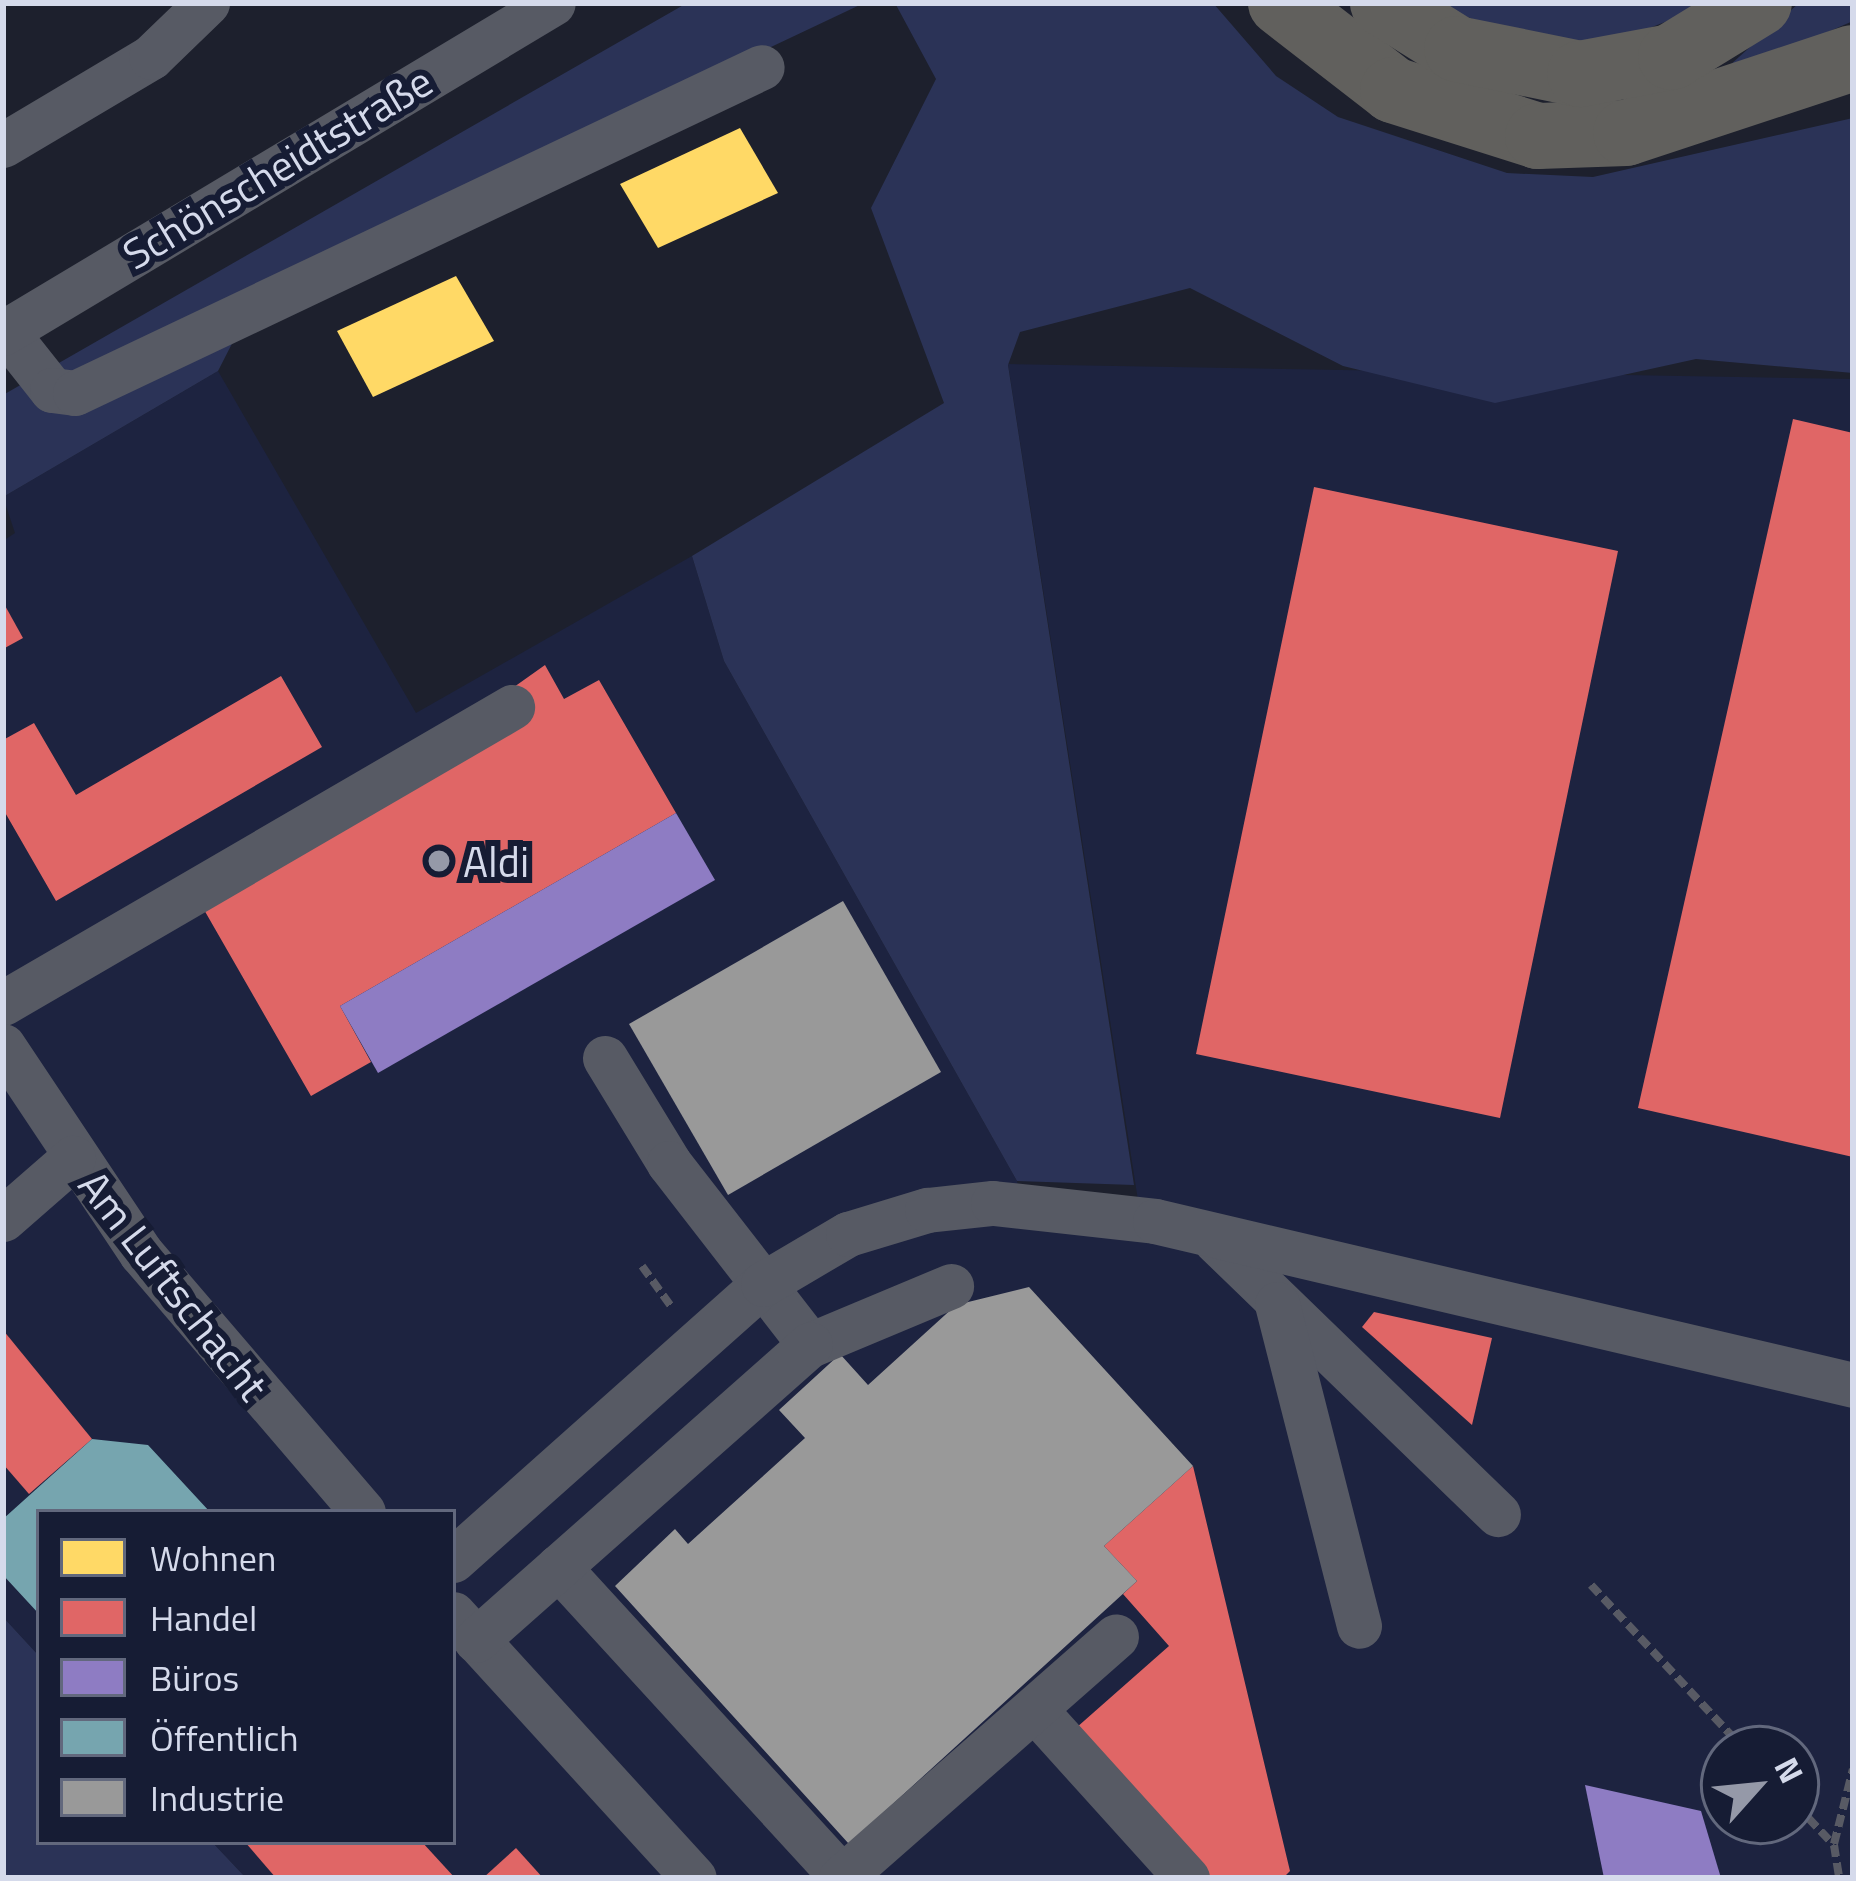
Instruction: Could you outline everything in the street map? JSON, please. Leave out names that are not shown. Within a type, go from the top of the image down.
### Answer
[{"type":"highway","points":[[1281,3],[1393,90],[1463,122],[1538,136],[1626,133],[1853,58]]},
{"type":"highway","points":[[1383,3],[1457,50],[1580,74],[1671,57],[1759,3]]},
{"type":"street","points":[[3,145],[151,57],[207,3]]},
{"type":"street","name":"Schönscheidtstraße","points":[[4,333],[553,3]]},
{"type":"street","points":[[4,333],[52,390],[75,393],[762,67]]},
{"type":"street","points":[[3,1003],[512,706]]},
{"type":"street","name":"Am Luftschacht","points":[[3,1046],[73,1158],[361,1509]]},
{"type":"street","points":[[605,1058],[810,1345]]},
{"type":"street","points":[[3,1219],[73,1158]]},
{"type":"street","points":[[456,1558],[763,1284],[848,1234],[993,1203],[1155,1221],[1215,1240],[1853,1385]]},
{"type":"street","points":[[1215,1240],[1498,1514]]},
{"type":"street","points":[[694,1878],[465,1627],[558,1567],[810,1345],[951,1286]]},
{"type":"street","points":[[1276,1301],[1359,1626]]},
{"type":"street","points":[[558,1567],[842,1878],[1117,1636]]},
{"type":"street","points":[[1035,1710],[1187,1878]]},
{"type":"path","points":[[642,1266],[663,1296]]},
{"type":"path","points":[[1591,1585],[1722,1725]]},
{"type":"path","points":[[1839,1878],[1834,1845],[1853,1769]]},
{"type":"path","points":[[1820,1830],[1834,1845]]},
{"type":"shaded area","points":[[687,3],[864,3],[260,289],[218,371],[3,497],[3,395]]},
{"type":"shaded area","points":[[895,3],[1213,3],[1276,76],[1338,117],[1507,173],[1593,177],[1853,118],[1853,373],[1696,359],[1495,403],[1343,366],[1190,288],[1020,332],[1008,365],[1134,1185],[1017,1181],[724,661],[692,556],[944,403],[871,208],[936,79]]},
{"type":"shaded area","points":[[1431,3],[1713,3],[1609,44],[1535,43]]},
{"type":"shaded area","points":[[1799,3],[1853,3],[1853,21],[1709,84]]},
{"type":"shaded area","points":[[1008,364],[1853,379],[1853,1878],[246,1878],[215,1845],[456,1845],[456,1509],[36,1509],[36,1653],[3,1617],[3,541],[15,533],[3,497],[218,371],[416,713],[692,556],[724,661],[1017,1181],[1022,1213],[1142,1226]]},
{"type":"shaded area","points":[[3,1617],[36,1653],[36,1845],[215,1845],[246,1878],[3,1878]]},
{"type":"building: Wohnen","points":[[740,128],[778,193],[658,248],[620,184]]},
{"type":"building: Wohnen","points":[[456,276],[494,341],[373,397],[337,331]]},
{"type":"building: Handel","points":[[1793,419],[1853,433],[1853,1157],[1638,1108]]},
{"type":"building: Handel","points":[[1314,487],[1618,551],[1500,1118],[1196,1054]]},
{"type":"building: Handel","points":[[3,602],[23,638],[3,649]]},
{"type":"building: Handel","name":"Aldi","points":[[545,665],[564,699],[599,680],[676,813],[340,1006],[371,1062],[311,1096],[203,908]]},
{"type":"building: Handel","points":[[281,676],[322,747],[56,901],[3,809],[3,740],[34,723],[76,795]]},
{"type":"building: Handel","points":[[1374,1312],[1492,1338],[1472,1425],[1362,1327]]},
{"type":"building: Handel","points":[[3,1330],[92,1439],[29,1494],[3,1464]]},
{"type":"building: Handel","points":[[1193,1466],[1290,1871],[1283,1878],[1209,1878],[1076,1728],[1169,1646],[1123,1594],[1137,1581],[1104,1546]]},
{"type":"building: Handel","points":[[248,1845],[425,1845],[455,1878],[276,1878]]},
{"type":"building: Handel","points":[[516,1848],[543,1878],[483,1878]]},
{"type":"building: Büros","points":[[676,813],[715,880],[378,1073],[340,1006]]},
{"type":"building: Büros","points":[[1585,1785],[1700,1811],[1700,1845],[1711,1845],[1721,1878],[1604,1878]]},
{"type":"building: Öffentlich","points":[[92,1439],[148,1445],[207,1509],[36,1509],[36,1611],[3,1575],[3,1519]]},
{"type":"building: Industrie","points":[[843,901],[941,1072],[728,1195],[629,1024]]},
{"type":"building: Industrie","points":[[1029,1287],[1193,1466],[1104,1546],[1137,1581],[849,1844],[615,1586],[675,1529],[688,1544],[805,1438],[779,1410],[840,1354],[868,1385],[956,1305]]},
{"type":"place","name":"Aldi","points":[[439,861]]}]
